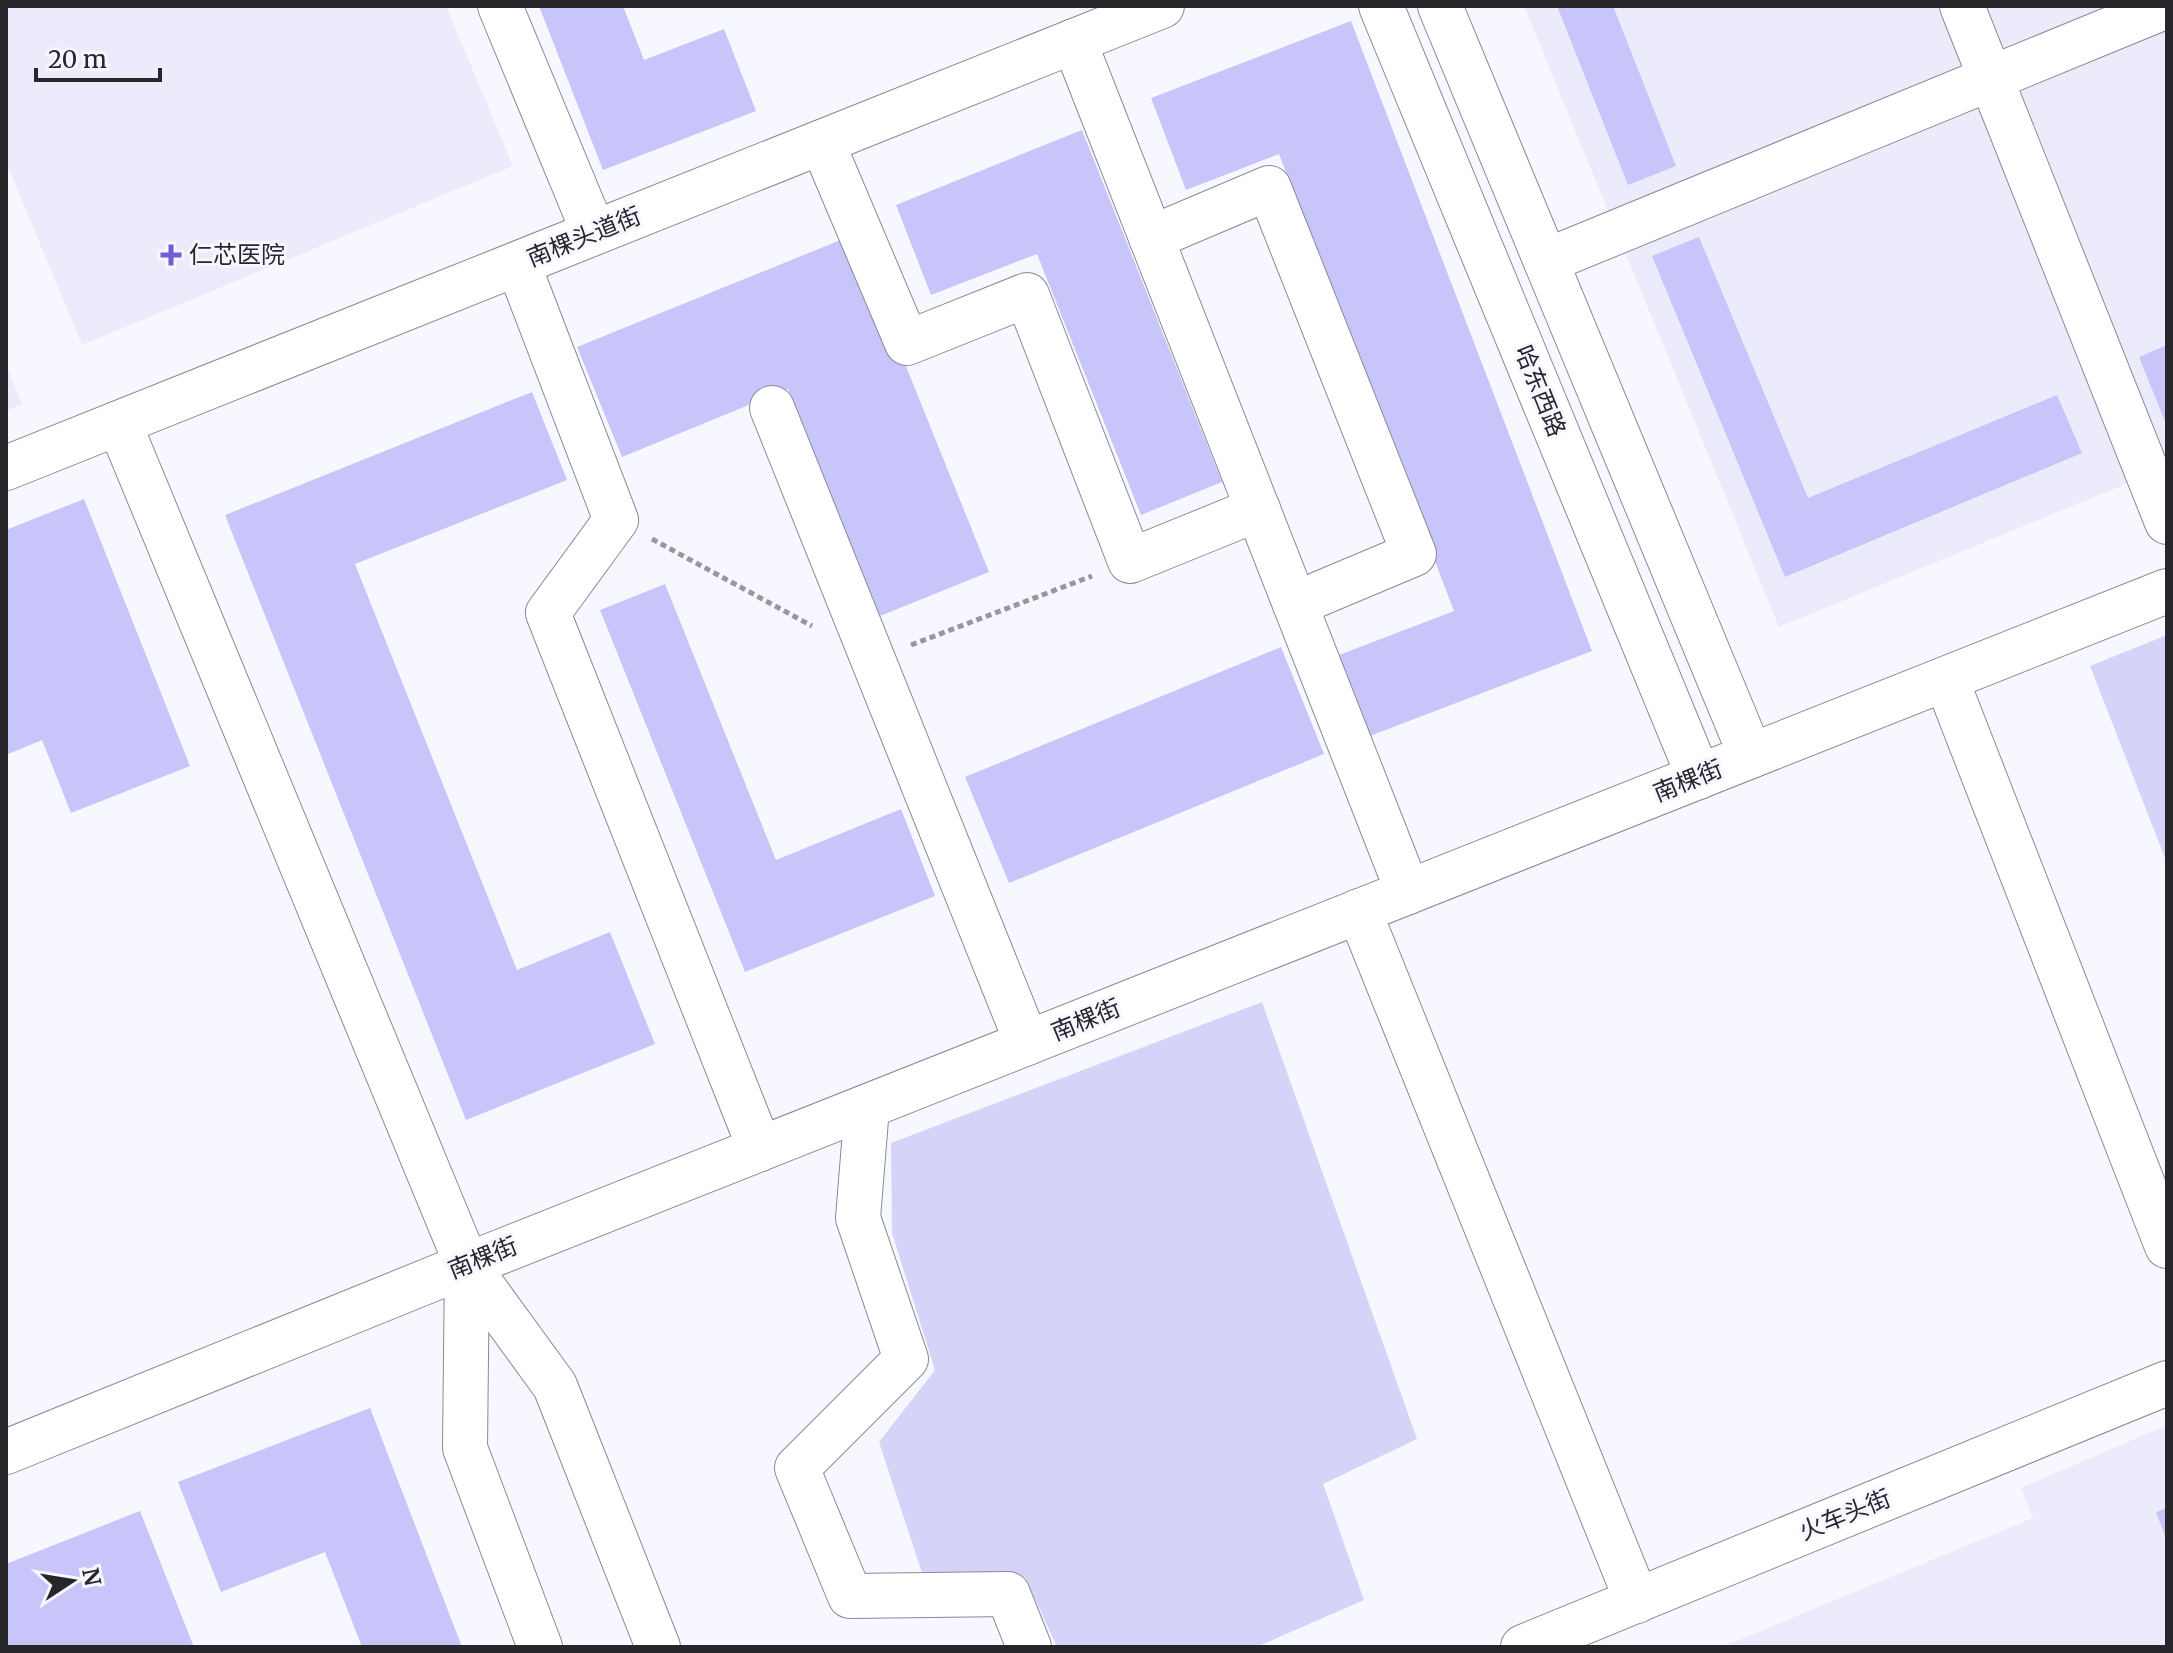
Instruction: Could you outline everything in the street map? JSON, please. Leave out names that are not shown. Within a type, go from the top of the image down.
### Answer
[{"type":"street","points":[[500,6],[594,233]]},
{"type":"street","name":"南棵头道街","points":[[6,468],[1162,6]]},
{"type":"street","name":"哈东西路","points":[[1381,6],[1699,777]]},
{"type":"street","points":[[1440,6],[1751,756]]},
{"type":"street","points":[[1962,6],[2167,522]]},
{"type":"street","points":[[1546,261],[2167,6]]},
{"type":"street","points":[[1074,41],[1408,892]]},
{"type":"street","points":[[822,142],[907,343],[1027,295],[1130,561],[1258,509]]},
{"type":"street","points":[[1151,238],[1269,188],[1414,554],[1295,604]]},
{"type":"street","points":[[518,264],[616,520],[548,613],[760,1149]]},
{"type":"street","points":[[772,408],[1027,1043]]},
{"type":"street","points":[[119,423],[467,1265],[555,1386],[658,1647]]},
{"type":"street","name":"南棵街","points":[[6,1452],[467,1265],[2167,591]]},
{"type":"street","points":[[1946,679],[2167,1246]]},
{"type":"street","points":[[1359,911],[1637,1601]]},
{"type":"street","points":[[867,1107],[858,1218],[906,1359],[797,1468],[850,1596],[1008,1594],[1029,1647]]},
{"type":"street","points":[[467,1265],[465,1448],[540,1647]]},
{"type":"street","name":"火车头街","points":[[1523,1647],[2167,1383]]},
{"type":"shaded area","name":"仁芯医院","points":[[6,6],[446,6],[513,166],[82,345],[6,162]]},
{"type":"shaded area","points":[[1524,6],[2167,6],[2167,467],[1779,627]]},
{"type":"shaded area","points":[[6,364],[22,404],[6,411]]},
{"type":"shaded area","points":[[2167,635],[2167,863],[2090,666]]},
{"type":"shaded area","points":[[1262,1002],[1417,1439],[1323,1484],[1364,1600],[1256,1647],[1057,1647],[1025,1577],[923,1576],[879,1442],[935,1370],[892,1233],[891,1143]]},
{"type":"shaded area","points":[[2167,1425],[2167,1647],[1722,1647],[2033,1518],[2021,1488]]},
{"type":"building","points":[[539,6],[623,6],[644,60],[724,29],[756,111],[603,170]]},
{"type":"building","points":[[1557,6],[1613,6],[1676,166],[1628,185]]},
{"type":"building","points":[[1351,21],[1592,651],[1370,736],[1339,655],[1454,611],[1279,154],[1186,190],[1151,98]]},
{"type":"building","points":[[1082,130],[1222,482],[1141,515],[1037,254],[931,295],[896,205]]},
{"type":"building","points":[[853,235],[989,572],[880,616],[788,389],[622,457],[577,347]]},
{"type":"building","points":[[1699,237],[1808,498],[2057,395],[2082,453],[1785,577],[1652,256]]},
{"type":"building","points":[[2167,345],[2167,426],[2139,357]]},
{"type":"building","points":[[532,392],[567,480],[355,564],[517,970],[610,932],[655,1044],[466,1120],[225,515]]},
{"type":"building","points":[[84,499],[190,766],[71,813],[42,740],[6,755],[6,530]]},
{"type":"building","points":[[665,584],[776,860],[901,809],[935,896],[745,972],[600,610]]},
{"type":"building","points":[[1281,647],[1324,754],[1009,883],[965,777]]},
{"type":"building","points":[[370,1408],[462,1647],[362,1647],[325,1552],[221,1592],[178,1482]]},
{"type":"building","points":[[2167,1508],[2167,1541],[2156,1512]]},
{"type":"building","points":[[140,1511],[194,1647],[6,1647],[6,1564]]},
{"type":"place","name":"仁芯医院","points":[[171,255]]}]
